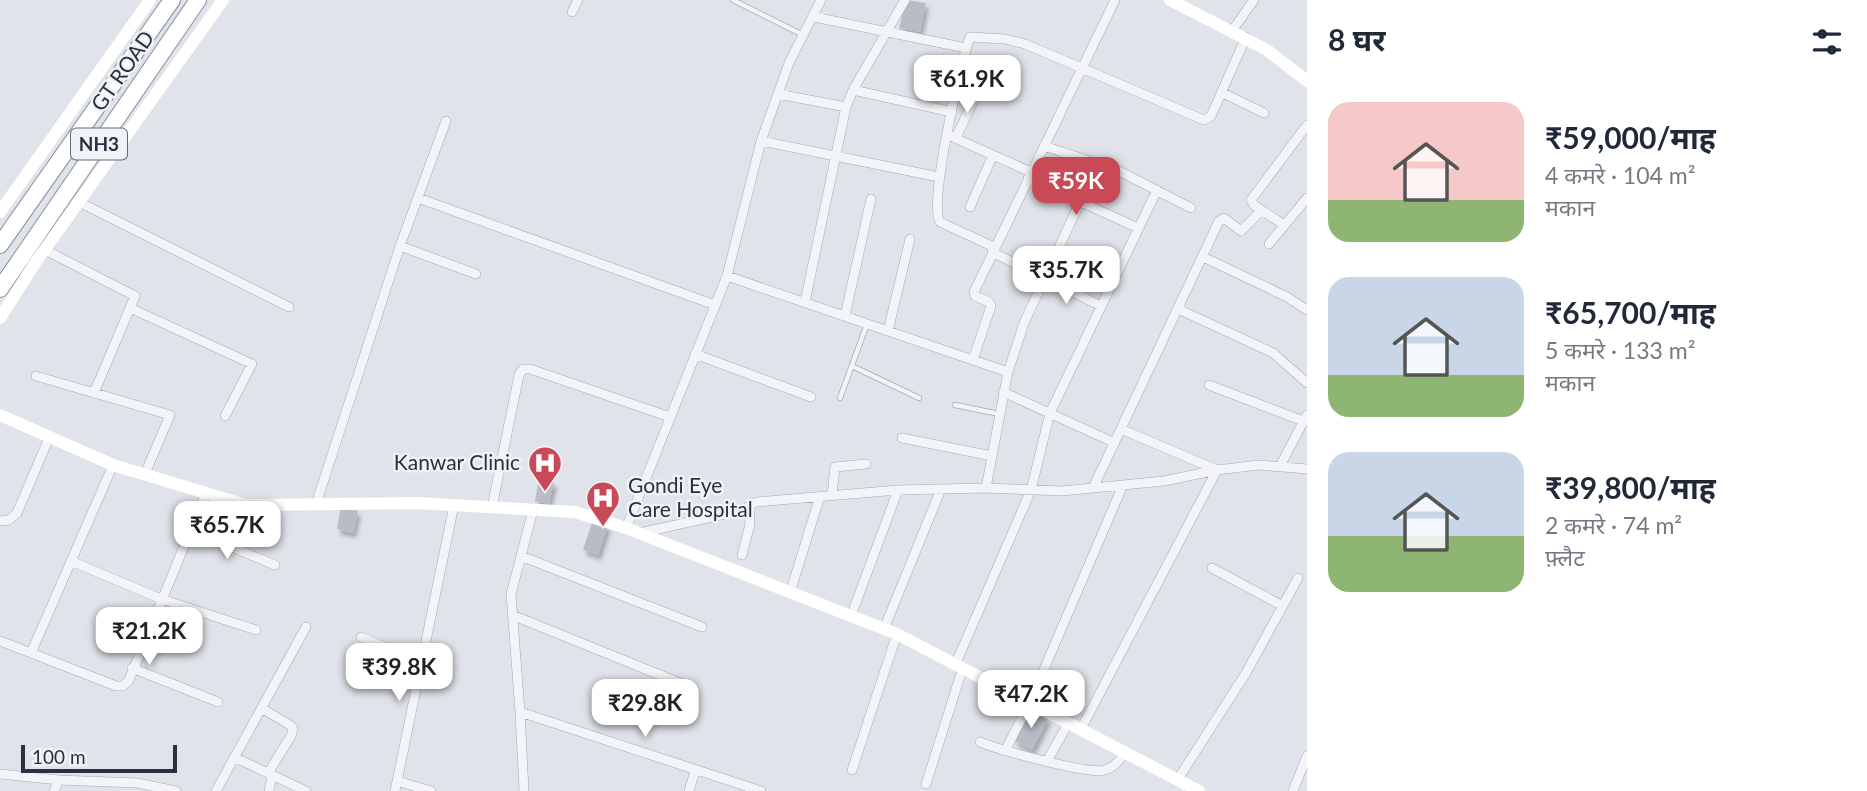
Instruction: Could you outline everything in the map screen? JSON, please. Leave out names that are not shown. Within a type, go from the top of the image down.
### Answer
[{"type":"highway","name":"GT ROAD","points":[[0,245],[173,0]]},
{"type":"highway","name":"GT ROAD","points":[[0,289],[198,0]]},
{"type":"street","points":[[0,212],[150,0]]},
{"type":"street","points":[[0,318],[45,250],[223,0]]},
{"type":"street","points":[[572,12],[578,0]]},
{"type":"street","points":[[632,531],[670,418],[727,275],[761,141],[789,63],[821,0]]},
{"type":"street","points":[[805,302],[846,107],[905,0]]},
{"type":"street","points":[[973,360],[991,306],[989,302],[976,297],[974,292],[1115,0]]},
{"type":"street","points":[[1170,0],[1246,37],[1286,63],[1307,81]]},
{"type":"street","points":[[1232,31],[1254,0]]},
{"type":"street","points":[[814,17],[966,48]]},
{"type":"street","points":[[952,137],[952,111],[966,48],[972,36],[1025,44],[1204,120],[1210,116],[1246,37]]},
{"type":"street","points":[[988,71],[952,137],[939,177],[937,219],[1101,306]]},
{"type":"street","points":[[853,90],[952,111]]},
{"type":"street","points":[[1221,92],[1264,113]]},
{"type":"street","points":[[778,94],[846,107]]},
{"type":"street","points":[[316,504],[400,246],[446,121]]},
{"type":"street","points":[[1284,225],[1251,202],[1252,197],[1307,125]]},
{"type":"street","points":[[952,137],[993,155],[1080,202],[1138,228]]},
{"type":"street","points":[[761,141],[939,177]]},
{"type":"street","points":[[1044,146],[1117,170],[1191,208]]},
{"type":"street","points":[[970,207],[993,155]]},
{"type":"street","points":[[926,784],[960,665],[1031,490],[1049,413],[1157,190]]},
{"type":"street","points":[[418,198],[715,305]]},
{"type":"street","points":[[1269,244],[1307,198]]},
{"type":"street","points":[[845,316],[871,199]]},
{"type":"street","points":[[79,202],[289,307]]},
{"type":"street","points":[[986,488],[1003,392],[1024,323],[1080,202]]},
{"type":"street","points":[[1093,488],[1221,219],[1227,220],[1241,231],[1262,210]]},
{"type":"street","points":[[888,331],[910,239]]},
{"type":"street","points":[[400,246],[476,274]]},
{"type":"street","points":[[45,250],[135,296],[94,393]]},
{"type":"street","points":[[1203,257],[1287,297],[1307,310]]},
{"type":"street","points":[[727,275],[1008,372]]},
{"type":"street","points":[[130,308],[251,365],[225,416]]},
{"type":"street","points":[[1178,309],[1273,353],[1307,383]]},
{"type":"street","points":[[695,354],[811,397]]},
{"type":"street","points":[[492,507],[519,375],[523,369],[530,369],[670,418]]},
{"type":"street","points":[[36,376],[170,415],[144,476]]},
{"type":"street","points":[[1209,385],[1305,418],[1280,466]]},
{"type":"street","points":[[1003,392],[1115,443]]},
{"type":"street","points":[[0,415],[113,465],[247,505],[417,503],[575,512],[632,531],[897,634],[1195,790]]},
{"type":"street","points":[[1121,429],[1217,470]]},
{"type":"street","points":[[0,521],[9,520],[17,513],[49,438]]},
{"type":"street","points":[[902,438],[992,456]]},
{"type":"street","points":[[832,495],[835,467],[866,464]]},
{"type":"street","points":[[31,653],[113,465]]},
{"type":"street","points":[[632,531],[749,507],[756,502],[820,496],[898,490],[1093,488],[1164,481],[1259,465],[1307,469]]},
{"type":"street","points":[[1082,729],[1217,470]]},
{"type":"street","points":[[1005,751],[1030,702],[1123,485]]},
{"type":"street","points":[[884,629],[942,489]]},
{"type":"street","points":[[851,616],[898,490]]},
{"type":"street","points":[[0,641],[116,686],[127,683],[206,493]]},
{"type":"street","points":[[790,593],[820,496]]},
{"type":"street","points":[[431,791],[396,786],[454,505]]},
{"type":"street","points":[[742,555],[750,524],[749,507]]},
{"type":"street","points":[[524,791],[511,594],[533,510]]},
{"type":"street","points":[[190,530],[275,565]]},
{"type":"street","points":[[521,555],[702,627]]},
{"type":"street","points":[[71,561],[161,598],[257,630]]},
{"type":"street","points":[[1212,568],[1283,606]]},
{"type":"street","points":[[1178,779],[1232,695],[1298,578]]},
{"type":"street","points":[[512,615],[680,683]]},
{"type":"street","points":[[216,791],[306,627]]},
{"type":"street","points":[[852,770],[897,634]]},
{"type":"street","points":[[361,637],[422,663]]},
{"type":"street","points":[[132,668],[218,702]]},
{"type":"street","points":[[262,709],[293,729],[270,774],[269,791]]},
{"type":"street","points":[[520,712],[761,791]]},
{"type":"street","points":[[1047,761],[1069,722]]},
{"type":"street","points":[[980,743],[1047,761],[1102,771],[1117,763],[1126,752]]},
{"type":"street","points":[[1293,791],[1307,756]]},
{"type":"street","points":[[234,757],[306,791]]},
{"type":"street","points":[[689,791],[695,771]]},
{"type":"street","points":[[0,774],[112,787],[137,783],[176,791]]},
{"type":"street","points":[[54,791],[58,780]]},
{"type":"lane","points":[[733,0],[804,36]]},
{"type":"lane","points":[[840,398],[867,323]]},
{"type":"lane","points":[[852,366],[919,398]]},
{"type":"lane","points":[[956,405],[999,414]]},
{"type":"building","points":[[906,0],[926,3],[920,32],[899,28]]},
{"type":"building","points":[[539,479],[554,482],[549,504],[535,501]]},
{"type":"building","points":[[341,507],[358,511],[353,533],[337,529]]},
{"type":"building","points":[[593,520],[608,525],[598,555],[583,550]]},
{"type":"building","points":[[1030,710],[1048,719],[1032,750],[1014,741]]},
{"type":"place","name":"Kanwar Clinic","points":[[545,493]]},
{"type":"place","name":"Gondi Eye Care Hospital","points":[[603,528]]}]
